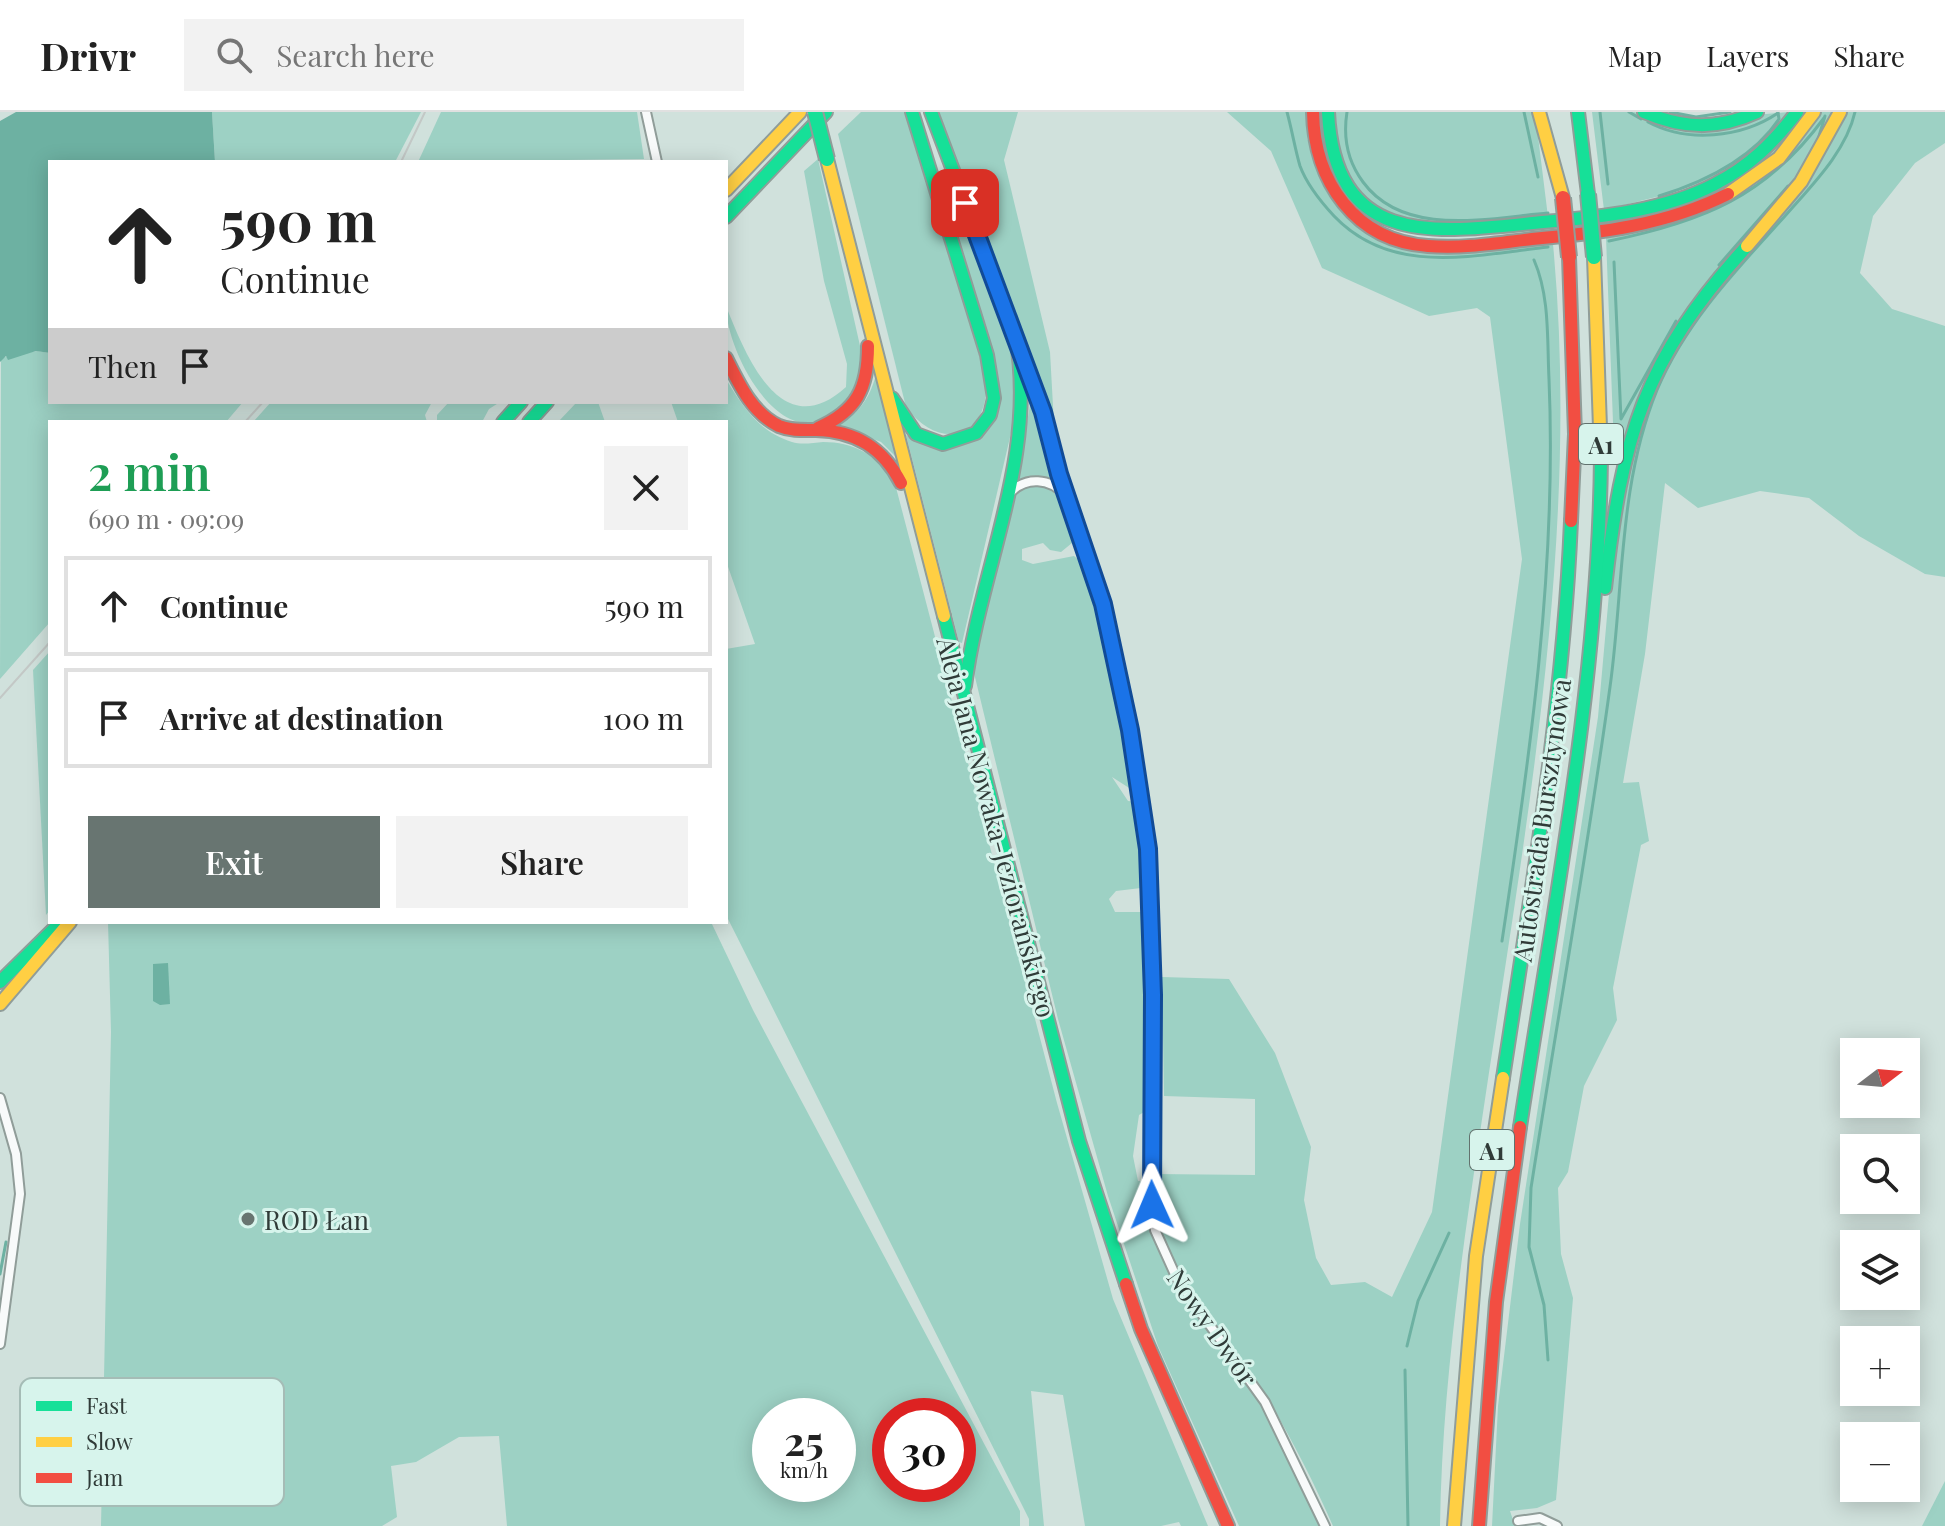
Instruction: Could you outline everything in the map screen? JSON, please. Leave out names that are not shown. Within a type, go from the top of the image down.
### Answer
[{"type":"main road","points":[[728,188],[800,112]]},
{"type":"main road","name":"Aleja Jana Nowaka-Jeziorańskiego","points":[[815,112],[964,702],[1098,1204],[1161,1380],[1228,1526]]},
{"type":"main road","points":[[728,215],[826,112]]},
{"type":"main road","points":[[882,378],[906,425],[933,443],[948,445],[976,434],[987,422],[993,407],[994,385],[987,355],[912,112]]},
{"type":"main road","points":[[931,112],[1020,349],[1024,403],[1005,499],[969,639],[964,702]]},
{"type":"main road","points":[[1313,112],[1317,158],[1331,190],[1348,211],[1383,235],[1430,246],[1613,230],[1688,212],[1732,193],[1761,174],[1786,150],[1814,112]]},
{"type":"main road","points":[[1328,112],[1332,159],[1353,194],[1389,220],[1430,231],[1613,215],[1673,201],[1744,168],[1783,131],[1797,112]]},
{"type":"main road","points":[[1539,112],[1563,198]]},
{"type":"main road","name":"Autostrada Bursztynowa","points":[[1454,1526],[1476,1256],[1549,776],[1566,636],[1575,434],[1569,257],[1552,112]]},
{"type":"main road","name":"Autostrada Bursztynowa","points":[[1479,1526],[1490,1375],[1515,1155],[1593,632],[1601,432],[1594,257],[1578,112]]},
{"type":"main road","points":[[1644,112],[1673,124],[1705,127],[1732,123],[1757,112]]},
{"type":"main road","points":[[1593,632],[1603,603],[1613,510],[1624,451],[1648,382],[1695,307],[1804,178],[1828,142],[1840,112]]},
{"type":"main road","points":[[814,430],[849,413],[861,399],[868,361],[867,321]]},
{"type":"main road","points":[[728,362],[748,400],[763,416],[789,429],[844,431],[868,441],[884,453],[894,466],[919,524]]},
{"type":"main road","points":[[505,420],[519,404]]},
{"type":"main road","points":[[531,420],[545,404]]},
{"type":"main road","points":[[0,982],[59,924]]},
{"type":"main road","points":[[0,1004],[68,924]]},
{"type":"street","points":[[646,112],[657,160]]},
{"type":"street","name":"Nowy Dwór","points":[[1020,349],[1103,604],[1130,730],[1146,825],[1153,995],[1151,1188],[1155,1230],[1178,1281],[1265,1402],[1325,1526]]},
{"type":"street","points":[[1005,499],[1021,484],[1040,481],[1060,490],[1068,502]]},
{"type":"street","points":[[0,1098],[2,1118],[18,1162],[20,1201],[0,1344]]},
{"type":"street","points":[[1518,1521],[1540,1518],[1557,1526]]},
{"type":"shaded area","points":[[16,112],[212,112],[215,160],[48,160],[48,353],[36,351],[8,360],[6,356],[0,362],[0,121]]},
{"type":"shaded area","points":[[212,112],[421,112],[396,160],[215,160]]},
{"type":"shaded area","points":[[441,112],[637,112],[644,159],[569,160],[419,160]]},
{"type":"shaded area","points":[[861,112],[905,112],[909,118],[986,378],[981,414],[961,432],[948,434],[934,431],[906,407],[838,134]]},
{"type":"shaded area","points":[[939,112],[1018,112],[1004,160],[1050,352],[1054,424]]},
{"type":"shaded area","points":[[1227,112],[1308,112],[1307,139],[1374,238],[1553,244],[1560,355],[1560,466],[1554,576],[1530,797],[1454,1326],[1444,1426],[1440,1526],[1333,1526],[1272,1406],[1198,1301],[1168,1251],[1160,1229],[1158,1210],[1170,1205],[1170,1201],[1156,1196],[1155,1174],[1255,1175],[1255,1099],[1164,1096],[1162,977],[1229,979],[1275,1053],[1311,1147],[1304,1200],[1316,1258],[1331,1285],[1365,1282],[1392,1297],[1432,1212],[1522,559],[1490,317],[1477,308],[1429,316],[1322,268],[1271,151]]},
{"type":"shaded area","points":[[1336,112],[1535,112],[1548,217],[1439,223],[1406,218],[1378,207],[1355,187],[1341,156]]},
{"type":"shaded area","points":[[1592,112],[1635,112],[1655,124],[1789,112],[1749,154],[1707,180],[1604,210]]},
{"type":"shaded area","points":[[1819,112],[1835,112],[1795,184],[1722,267],[1620,448],[1614,449],[1606,237],[1691,218]]},
{"type":"shaded area","points":[[1847,112],[1945,112],[1945,143],[1915,163],[1873,216],[1860,273],[1892,309],[1945,326],[1945,577],[1925,574],[1859,536],[1809,498],[1760,491],[1698,508],[1665,483],[1645,654],[1623,783],[1639,782],[1649,841],[1641,845],[1613,988],[1617,1020],[1584,1086],[1568,1172],[1558,1188],[1561,1254],[1573,1298],[1556,1500],[1537,1508],[1510,1511],[1515,1526],[1492,1526],[1498,1406],[1520,1224],[1598,717],[1614,538],[1629,450],[1668,356]]},
{"type":"shaded area","points":[[818,159],[865,368],[859,389],[853,397],[837,412],[816,422],[796,421],[777,410],[760,393],[735,348],[728,325],[728,311],[756,369],[769,387],[785,400],[803,406],[823,403],[846,387],[847,364],[824,281],[804,171]]},
{"type":"shaded area","points":[[946,169],[1014,354],[1018,403],[962,643],[959,642],[906,435],[912,439],[980,438],[996,375],[938,172]]},
{"type":"shaded area","points":[[37,351],[48,353],[48,404],[241,404],[228,420],[48,420],[48,624],[0,679],[1,358]]},
{"type":"shaded area","points":[[876,375],[898,459],[881,442],[838,426],[863,404]]},
{"type":"shaded area","points":[[728,382],[746,409],[761,425],[780,438],[803,444],[823,442],[853,447],[878,461],[893,476],[1057,1103],[1113,1299],[1208,1526],[1181,1526],[1179,1522],[1161,1526],[1085,1526],[1063,1395],[1031,1391],[1044,1526],[1029,1526],[1029,1519],[976,1413],[976,1398],[968,1398],[728,919],[728,649],[755,644],[728,567],[728,420],[677,420],[672,404],[728,404]]},
{"type":"shaded area","points":[[1032,393],[1056,475],[1052,479],[1033,476],[1017,483]]},
{"type":"shaded area","points":[[269,404],[431,404],[425,415],[426,420],[255,420]]},
{"type":"shaded area","points":[[447,404],[497,404],[489,409],[483,420],[437,420],[437,415]]},
{"type":"shaded area","points":[[575,404],[599,404],[604,420],[560,420]]},
{"type":"shaded area","points":[[1040,484],[1055,494],[1065,508],[1071,525],[1072,543],[1061,552],[1050,550],[1043,543],[1022,549],[1022,560],[1033,564],[1074,556],[1084,564],[1112,664],[1137,793],[1112,777],[1128,801],[1138,802],[1143,849],[1141,888],[1116,891],[1109,899],[1115,912],[1143,912],[1145,919],[1148,1093],[1146,1111],[1139,1115],[1133,1156],[1138,1181],[1146,1182],[1150,1216],[1169,1271],[1182,1294],[1252,1389],[1320,1526],[1239,1526],[1158,1346],[1108,1196],[1058,1019],[974,673],[980,626],[1012,497],[1027,486]]},
{"type":"shaded area","points":[[48,653],[46,915],[33,670]]},
{"type":"shaded area","points":[[108,924],[712,924],[753,1010],[960,1398],[872,1398],[872,1502],[976,1502],[976,1428],[1020,1511],[1020,1526],[507,1526],[499,1436],[459,1437],[416,1462],[391,1466],[397,1517],[382,1526],[101,1526],[101,1506],[284,1506],[284,1378],[104,1378],[111,1032]]},
{"type":"shaded area","points":[[168,963],[170,1004],[160,1005],[153,1001],[153,964]]},
{"type":"shaded area","points":[[1945,1481],[1945,1526],[1922,1526]]},
{"type":"waterway","points":[[1287,112],[1300,166],[1319,199],[1357,235],[1382,248],[1408,255],[1463,257],[1548,247]]},
{"type":"waterway","points":[[1347,112],[1348,149],[1358,174],[1380,200],[1401,211],[1424,218],[1448,220],[1548,213]]},
{"type":"waterway","points":[[1524,112],[1538,177]]},
{"type":"waterway","points":[[1600,112],[1608,184]]},
{"type":"waterway","points":[[1629,112],[1641,119]]},
{"type":"waterway","points":[[1670,112],[1696,117],[1730,112]]},
{"type":"waterway","points":[[1548,1360],[1544,1305],[1529,1247],[1531,1188],[1601,750],[1624,537],[1644,426],[1669,365],[1697,319],[1836,155],[1855,112]]},
{"type":"waterway","points":[[1648,122],[1680,133],[1714,135],[1748,128],[1778,113]]},
{"type":"waterway","points":[[1659,196],[1710,176],[1741,157],[1768,133],[1779,119],[1778,113]]},
{"type":"waterway","points":[[1817,143],[1825,116]]},
{"type":"waterway","points":[[1609,241],[1674,225],[1730,202],[1779,168],[1824,118]]},
{"type":"waterway","points":[[1719,265],[1788,186]]},
{"type":"waterway","points":[[1502,941],[1539,661],[1549,520],[1547,318],[1543,289],[1534,260]]},
{"type":"waterway","points":[[1614,262],[1621,419],[1676,321]]},
{"type":"waterway","points":[[1407,1346],[1418,1301],[1449,1233]]},
{"type":"waterway","points":[[0,1274],[6,1242]]},
{"type":"waterway","points":[[1405,1370],[1408,1526]]},
{"type":"tram line","points":[[402,160],[425,112]]},
{"type":"tram line","points":[[247,420],[261,404]]},
{"type":"tram line","points":[[0,698],[48,644]]},
{"type":"traffic: fast","points":[[815,112],[827,159]]},
{"type":"traffic: fast","points":[[728,215],[826,112]]},
{"type":"traffic: fast","points":[[892,398],[916,434],[943,444],[976,433],[990,415],[994,398],[987,355],[912,112]]},
{"type":"traffic: fast","points":[[931,112],[1016,337],[1021,381],[1013,469],[972,642],[965,686]]},
{"type":"traffic: fast","points":[[1328,112],[1335,157],[1350,190],[1372,211],[1400,223],[1432,229],[1505,226],[1609,215],[1675,201],[1739,170],[1770,144],[1797,112]]},
{"type":"traffic: fast","points":[[1578,112],[1588,194]]},
{"type":"traffic: fast","points":[[1644,112],[1673,122],[1700,125],[1728,122],[1757,112]]},
{"type":"traffic: fast","points":[[1588,194],[1594,257]]},
{"type":"traffic: fast","points":[[1605,588],[1620,487],[1643,403],[1683,326],[1747,246]]},
{"type":"traffic: fast","points":[[505,420],[519,404]]},
{"type":"traffic: fast","points":[[531,420],[545,404]]},
{"type":"traffic: fast","points":[[1520,1127],[1583,709],[1598,541],[1601,456]]},
{"type":"traffic: fast","points":[[1503,1078],[1553,731],[1571,521]]},
{"type":"traffic: fast","points":[[944,616],[1079,1141],[1126,1284]]},
{"type":"traffic: fast","points":[[0,982],[59,924]]},
{"type":"traffic: slow","points":[[728,188],[800,112]]},
{"type":"traffic: slow","points":[[1539,112],[1563,198]]},
{"type":"traffic: slow","points":[[1728,194],[1779,158],[1814,112]]},
{"type":"traffic: slow","points":[[1747,246],[1801,182],[1840,112]]},
{"type":"traffic: slow","points":[[827,159],[944,616]]},
{"type":"traffic: slow","points":[[1594,257],[1601,456]]},
{"type":"traffic: slow","points":[[0,1004],[68,924]]},
{"type":"traffic: slow","points":[[1454,1526],[1476,1256],[1503,1078]]},
{"type":"traffic: jam","points":[[1313,112],[1321,161],[1344,203],[1360,220],[1379,233],[1402,242],[1441,247],[1467,246],[1583,234],[1657,220],[1705,205],[1728,194]]},
{"type":"traffic: jam","points":[[1563,198],[1569,257]]},
{"type":"traffic: jam","points":[[1569,257],[1575,434],[1571,521]]},
{"type":"traffic: jam","points":[[818,428],[842,414],[858,396],[866,374],[868,346]]},
{"type":"traffic: jam","points":[[728,362],[747,397],[761,414],[788,429],[830,431],[856,438],[877,451],[901,483]]},
{"type":"traffic: jam","points":[[1479,1526],[1496,1302],[1520,1127]]},
{"type":"traffic: jam","points":[[1126,1284],[1141,1329],[1228,1526]]},
{"type":"place","name":"ROD Łan","points":[[248,1219]]},
{"type":"route","points":[[965,203],[1032,380],[1059,474],[1096,580],[1130,730],[1148,849],[1153,995],[1152,1205]]}]
